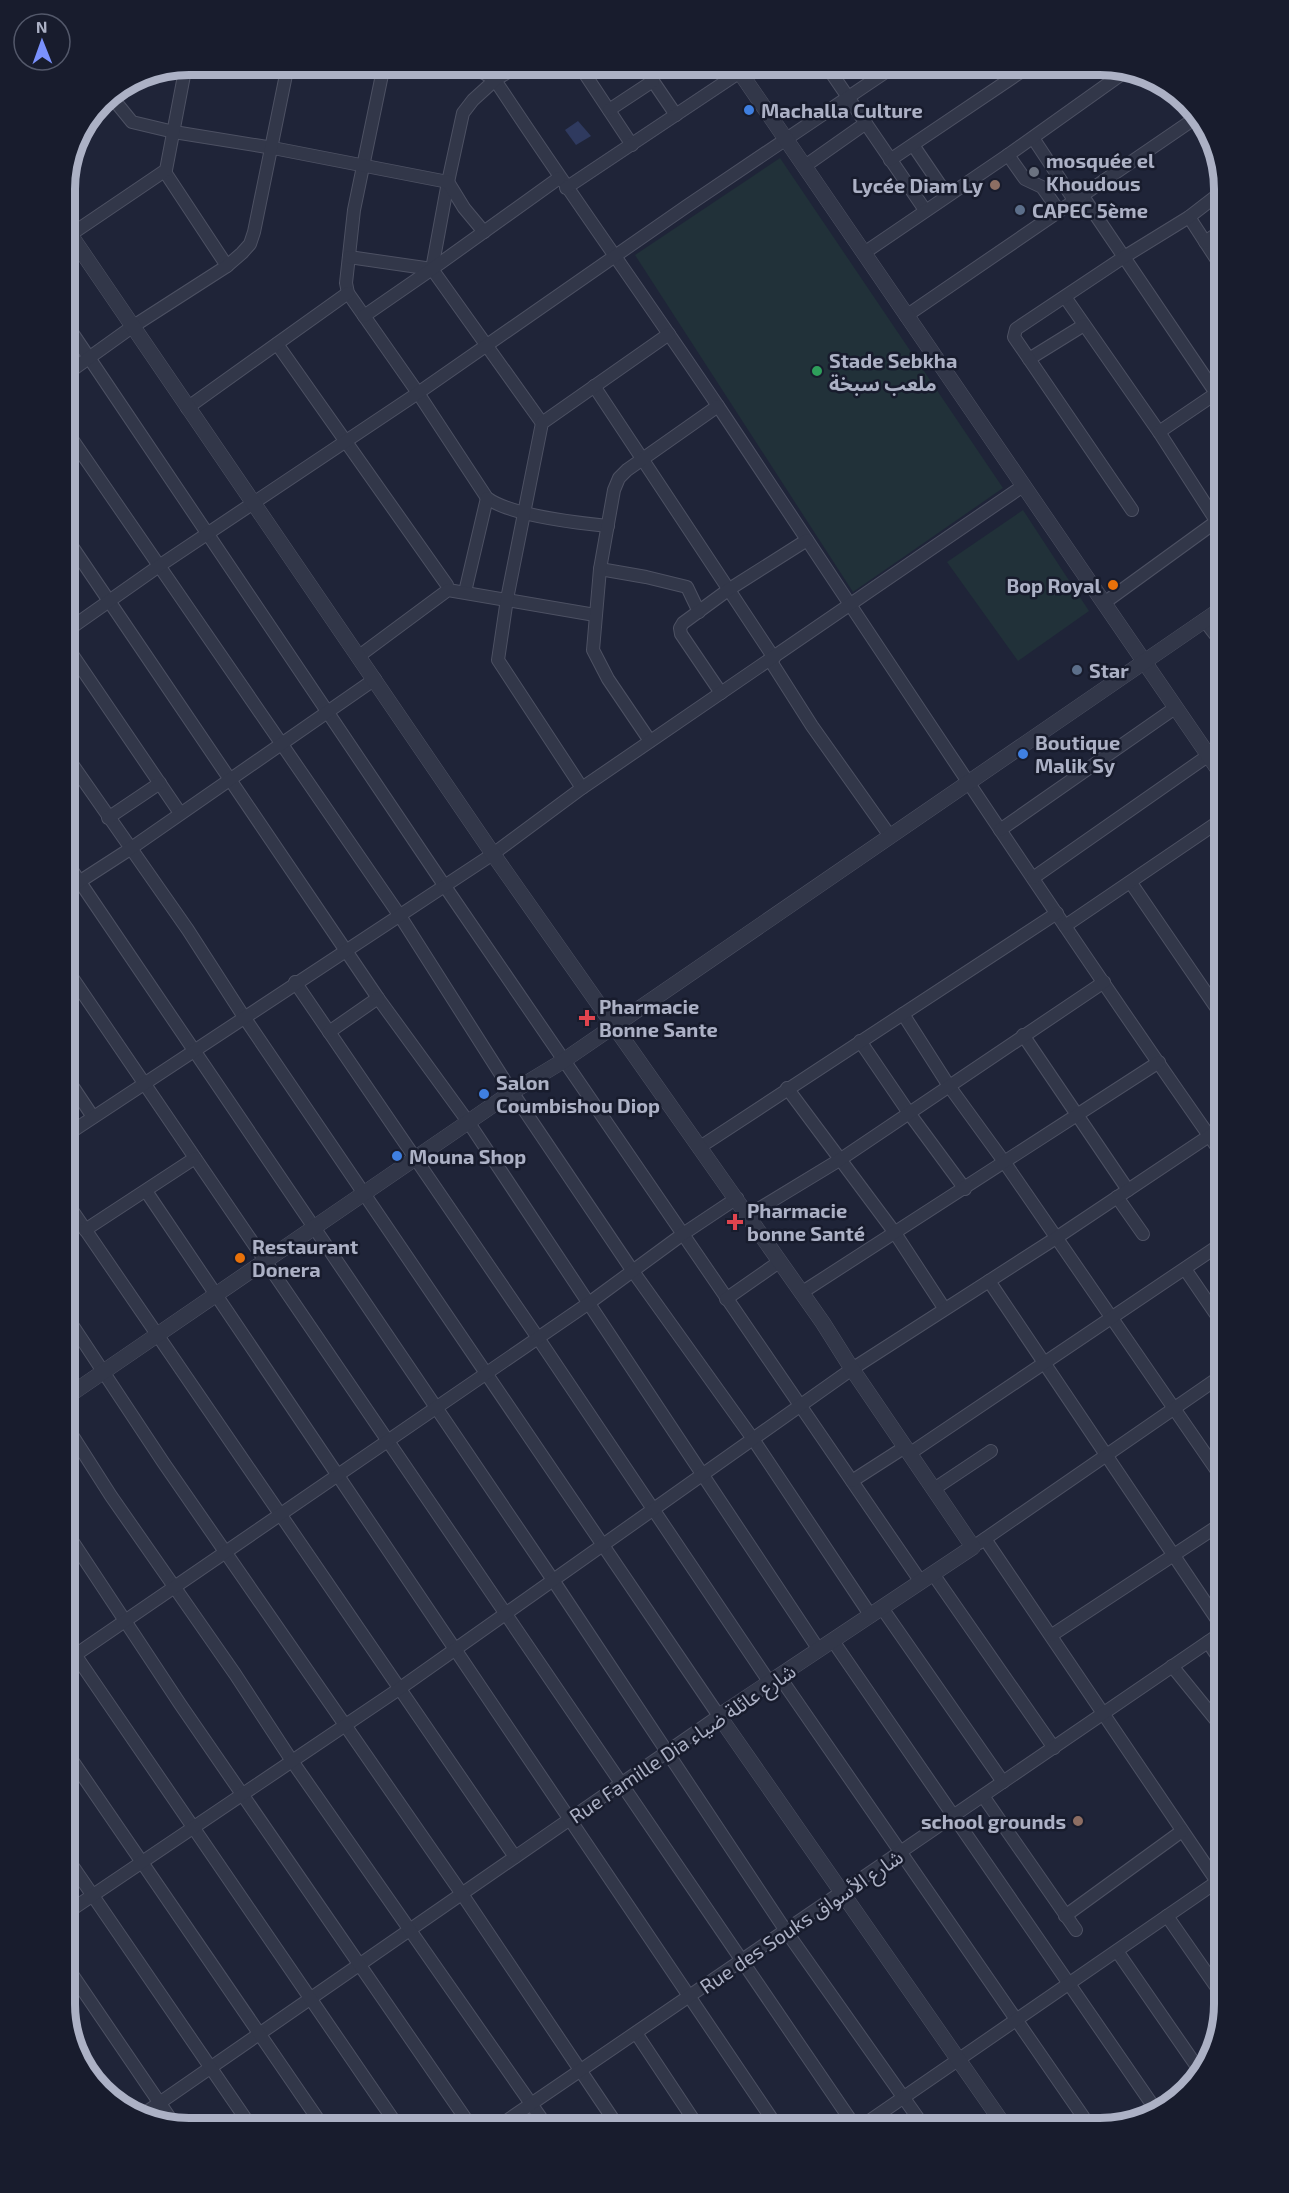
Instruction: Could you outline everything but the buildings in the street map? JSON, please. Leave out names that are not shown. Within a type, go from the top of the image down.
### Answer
[{"type":"street","points":[[75,227],[165,172],[184,75]]},
{"type":"street","points":[[75,368],[132,327],[227,266],[250,244],[255,232],[273,148],[286,75]]},
{"type":"street","points":[[382,75],[354,210],[346,283],[348,293],[418,393],[487,498],[498,504],[525,512],[571,522],[608,526]]},
{"type":"street","points":[[487,75],[495,80],[563,183],[669,334],[967,783],[1214,1142]]},
{"type":"street","points":[[503,75],[473,100],[463,113],[432,269],[542,423]]},
{"type":"street","points":[[586,75],[632,145]]},
{"type":"street","points":[[649,75],[676,115]]},
{"type":"street","points":[[364,316],[484,232],[563,183],[632,145],[729,75]]},
{"type":"street","points":[[743,75],[1214,763]]},
{"type":"street","points":[[833,75],[925,210]]},
{"type":"street","points":[[75,625],[418,393],[687,206],[881,75]]},
{"type":"street","points":[[890,160],[1016,75]]},
{"type":"street","points":[[864,253],[1118,76]]},
{"type":"street","points":[[609,110],[653,81]]},
{"type":"street","points":[[116,102],[132,122],[174,132],[273,148],[448,182],[464,208],[484,232]]},
{"type":"street","points":[[906,316],[1191,121]]},
{"type":"street","points":[[805,166],[866,123]]},
{"type":"street","points":[[1032,138],[1124,256],[1214,383]]},
{"type":"street","points":[[913,145],[947,195]]},
{"type":"street","points":[[1008,155],[1024,179],[1042,187],[1059,211]]},
{"type":"street","points":[[165,172],[227,266]]},
{"type":"street","points":[[1132,510],[1014,337],[1014,331],[1124,256],[1189,217],[1214,198]]},
{"type":"street","points":[[1189,217],[1214,256]]},
{"type":"street","points":[[1205,242],[1214,236]]},
{"type":"street","points":[[75,242],[493,854],[736,1198],[934,1489],[1052,1635],[1214,1876]]},
{"type":"street","points":[[349,257],[432,269]]},
{"type":"street","points":[[187,408],[348,293]]},
{"type":"street","points":[[1065,297],[1159,432],[1214,516]]},
{"type":"street","points":[[1029,359],[1084,325]]},
{"type":"street","points":[[582,788],[498,660],[507,599],[542,423],[669,334]]},
{"type":"street","points":[[75,337],[563,1061],[852,1481],[1054,1748]]},
{"type":"street","points":[[277,344],[447,585],[448,590]]},
{"type":"street","points":[[594,386],[729,590],[812,726],[890,836]]},
{"type":"street","points":[[1159,432],[1214,395]]},
{"type":"street","points":[[650,741],[608,679],[595,655],[595,615],[600,569],[614,490],[620,478],[643,459],[718,406]]},
{"type":"street","points":[[75,444],[400,916],[512,1092],[632,1270],[876,1612],[1003,1782]]},
{"type":"street","points":[[75,1129],[295,982],[493,854],[582,788],[1023,486]]},
{"type":"street","points":[[465,592],[487,498]]},
{"type":"street","points":[[1104,603],[1214,523]]},
{"type":"street","points":[[721,693],[681,634],[680,628],[729,590],[807,540]]},
{"type":"street","points":[[75,551],[378,998],[469,1123],[819,1650]]},
{"type":"street","points":[[600,569],[687,587],[699,612]]},
{"type":"street","points":[[359,656],[448,590],[595,615]]},
{"type":"street","points":[[75,1391],[512,1092],[615,1026],[1214,614]]},
{"type":"street","points":[[1204,620],[1214,633]]},
{"type":"street","points":[[75,659],[180,813]]},
{"type":"street","points":[[75,885],[375,679]]},
{"type":"street","points":[[999,830],[1175,708]]},
{"type":"street","points":[[1033,878],[1209,755]]},
{"type":"street","points":[[75,769],[188,930],[244,1017],[719,1716],[999,2118]]},
{"type":"street","points":[[108,818],[160,783]]},
{"type":"street","points":[[1065,926],[1214,825]]},
{"type":"street","points":[[75,875],[553,1580],[786,1931],[918,2118]]},
{"type":"street","points":[[1131,883],[1214,1004]]},
{"type":"street","points":[[700,1147],[1057,913]]},
{"type":"street","points":[[75,981],[850,2118]]},
{"type":"street","points":[[295,982],[653,1509],[901,1852],[1084,2118]]},
{"type":"street","points":[[747,1216],[841,1159],[1104,982]]},
{"type":"street","points":[[329,1032],[378,998]]},
{"type":"street","points":[[903,1014],[950,1086],[1214,1466]]},
{"type":"street","points":[[1023,1035],[1128,1190]]},
{"type":"street","points":[[860,1041],[965,1189]]},
{"type":"street","points":[[801,1293],[1159,1062]]},
{"type":"street","points":[[787,1089],[895,1233],[944,1308]]},
{"type":"street","points":[[75,1090],[93,1117]]},
{"type":"street","points":[[75,1907],[399,1689],[852,1369],[1214,1133]]},
{"type":"street","points":[[85,1230],[195,1158]]},
{"type":"street","points":[[146,1191],[771,2118]]},
{"type":"street","points":[[1117,1197],[1143,1234]]},
{"type":"street","points":[[75,1655],[589,1304],[632,1270],[736,1198]]},
{"type":"street","points":[[75,1215],[515,1857]]},
{"type":"street","points":[[852,1481],[907,1450],[1214,1249]]},
{"type":"street","points":[[726,1299],[779,1262]]},
{"type":"street","points":[[1185,1269],[1214,1311]]},
{"type":"street","points":[[989,1281],[1214,1616]]},
{"type":"street","points":[[75,1329],[163,1462],[462,1894],[612,2118]]},
{"type":"street","name":"Rue Famille Dia شارع عائلة ضياء","points":[[149,2110],[719,1716],[979,1543],[1214,1381]]},
{"type":"street","points":[[75,1439],[292,1761],[541,2118]]},
{"type":"street","points":[[934,1489],[991,1451]]},
{"type":"street","points":[[1052,1635],[1214,1529]]},
{"type":"street","points":[[75,1547],[465,2118]]},
{"type":"street","name":"Rue des Souks شارع الأسواق","points":[[511,2118],[1214,1638]]},
{"type":"street","points":[[833,1641],[1152,2105]]},
{"type":"street","points":[[1208,1642],[1214,1651]]},
{"type":"street","points":[[75,1665],[192,1828],[392,2118]]},
{"type":"street","points":[[1172,1666],[1214,1718]]},
{"type":"street","points":[[75,1766],[317,2118]]},
{"type":"street","points":[[983,1796],[1076,1930]]},
{"type":"street","points":[[1065,1916],[1182,1831]]},
{"type":"street","points":[[75,1871],[245,2118]]},
{"type":"street","points":[[872,2118],[1167,1916],[1214,1890]]},
{"type":"street","points":[[1167,1916],[1214,1984]]},
{"type":"street","points":[[1117,1951],[1196,2065]]},
{"type":"street","points":[[75,1980],[169,2116]]},
{"type":"street","points":[[636,2033],[692,2118]]},
{"type":"shaded area","name":"Stade Sebkha ملعب سبخة","points":[[780,158],[1003,488],[853,592],[635,255]]},
{"type":"shaded area","points":[[1023,510],[1089,611],[1018,661],[947,562]]},
{"type":"water","points":[[578,121],[591,136],[576,145],[565,130]]},
{"type":"place","name":"Machalla Culture","points":[[749,110]]},
{"type":"place","name":"mosquée el Khoudous","points":[[1034,172]]},
{"type":"place","name":"Lycée Diam Ly","points":[[995,185]]},
{"type":"place","name":"CAPEC 5ème","points":[[1020,210]]},
{"type":"place","name":"Stade Sebkha ملعب سبخة","points":[[817,371]]},
{"type":"place","name":"Bop Royal","points":[[1113,585]]},
{"type":"place","name":"Star","points":[[1077,670]]},
{"type":"place","name":"Boutique Malik Sy","points":[[1023,754]]},
{"type":"place","name":"Pharmacie Bonne Sante","points":[[587,1018]]},
{"type":"place","name":"Salon Coumbishou Diop","points":[[484,1094]]},
{"type":"place","name":"Mouna Shop","points":[[397,1156]]},
{"type":"place","name":"Pharmacie bonne Santé","points":[[735,1222]]},
{"type":"place","name":"Restaurant Donera","points":[[240,1258]]},
{"type":"place","name":"school grounds","points":[[1078,1821]]}]
